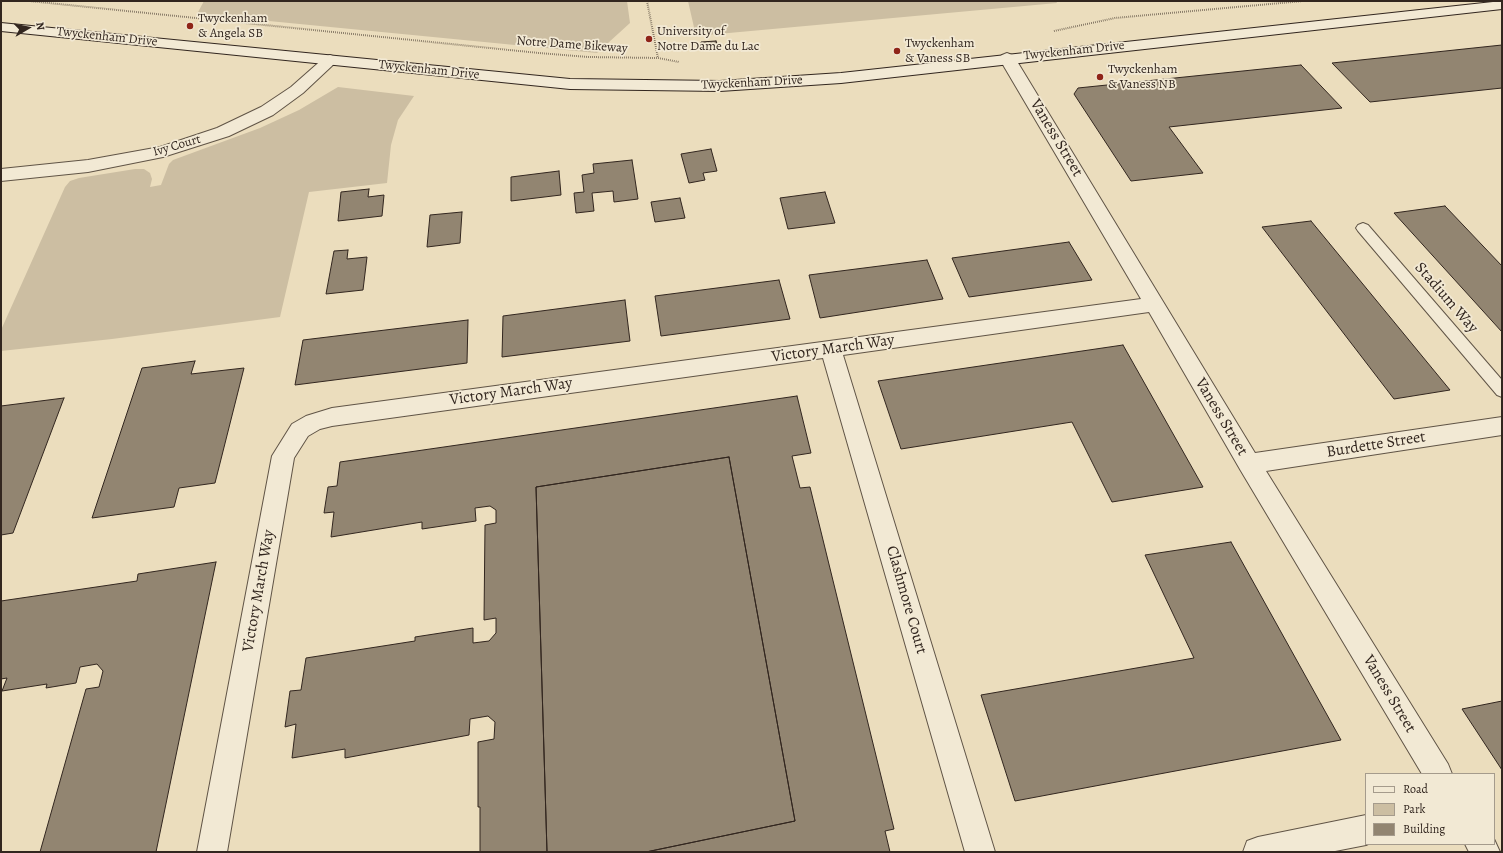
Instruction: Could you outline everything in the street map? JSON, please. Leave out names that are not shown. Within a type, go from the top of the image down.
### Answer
[{"type":"street","name":"Twyckenham Drive","points":[[1,27],[570,84],[720,86],[841,78],[1007,58],[1502,4]]},
{"type":"street","name":"Vaness Street","points":[[1007,58],[1249,464],[1437,773]]},
{"type":"street","name":"Ivy Court","points":[[1,175],[88,166],[163,152],[223,132],[267,111],[298,90],[330,60]]},
{"type":"street","name":"Victory March Way","points":[[212,852],[284,456],[300,430],[314,422],[332,417],[1155,304]]},
{"type":"street","name":"Clashmore Court","points":[[831,349],[980,852]]},
{"type":"street","name":"Burdette Street","points":[[1249,464],[1502,426]]},
{"type":"street","points":[[1258,852],[1365,830]]},
{"type":"lane","name":"Stadium Way","points":[[1363,228],[1502,391]]},
{"type":"path","name":"Notre Dame Bikeway","points":[[29,1],[539,53],[588,57],[658,58],[683,63]]},
{"type":"path","points":[[647,1],[658,58]]},
{"type":"path","points":[[1052,31],[1122,17],[1303,1]]},
{"type":"green space","points":[[204,1],[627,1],[630,23],[597,53],[197,14]]},
{"type":"green space","points":[[688,1],[1056,1],[1057,3],[696,36]]},
{"type":"green space","points":[[338,87],[414,96],[398,120],[391,145],[387,183],[309,192],[280,317],[112,339],[1,351],[1,330],[65,187],[70,181],[79,178],[135,169],[144,169],[150,173],[152,179],[150,187],[161,185],[169,164],[173,160],[260,128],[299,110]]},
{"type":"building","points":[[716,41],[718,46],[702,47],[701,42]]},
{"type":"building","points":[[1502,45],[1502,88],[1370,102],[1332,63]]},
{"type":"building","points":[[1301,65],[1342,108],[1169,127],[1203,173],[1131,181],[1074,94],[1078,88]]},
{"type":"building","points":[[711,149],[717,171],[703,173],[705,180],[689,183],[681,154]]},
{"type":"building","points":[[632,160],[638,199],[614,202],[613,191],[592,193],[594,211],[576,213],[574,193],[584,192],[582,175],[594,173],[593,164]]},
{"type":"building","points":[[559,171],[561,195],[511,201],[511,177]]},
{"type":"building","points":[[369,189],[368,197],[384,195],[382,216],[338,221],[341,192]]},
{"type":"building","points":[[825,192],[835,223],[788,229],[780,198]]},
{"type":"building","points":[[680,198],[685,218],[655,222],[651,202]]},
{"type":"building","points":[[1445,206],[1502,266],[1502,332],[1394,213]]},
{"type":"building","points":[[462,212],[460,243],[427,247],[430,215]]},
{"type":"building","points":[[1311,221],[1450,390],[1394,399],[1262,227]]},
{"type":"building","points":[[1069,242],[1092,280],[969,297],[952,258]]},
{"type":"building","points":[[348,250],[347,259],[367,257],[363,290],[326,294],[334,251]]},
{"type":"building","points":[[927,260],[943,299],[820,318],[809,275]]},
{"type":"building","points":[[779,280],[790,319],[661,336],[655,296]]},
{"type":"building","points":[[625,300],[630,341],[502,357],[503,316]]},
{"type":"building","points":[[468,320],[467,363],[295,385],[303,340]]},
{"type":"building","points":[[1123,345],[1203,487],[1112,502],[1072,422],[901,449],[878,381]]},
{"type":"building","points":[[195,361],[191,374],[244,368],[215,483],[179,488],[174,507],[92,518],[142,368]]},
{"type":"building","points":[[797,396],[811,453],[792,456],[800,488],[810,487],[894,829],[885,831],[890,852],[646,852],[795,821],[729,457],[536,487],[547,852],[480,852],[478,742],[494,739],[495,722],[488,716],[470,719],[469,735],[345,758],[345,749],[292,758],[296,724],[285,727],[290,691],[301,690],[306,658],[415,641],[415,637],[473,628],[473,643],[489,641],[496,633],[496,618],[484,620],[485,525],[496,523],[496,510],[490,506],[475,508],[476,521],[422,529],[422,522],[331,537],[334,512],[324,513],[328,487],[337,486],[340,462]]},
{"type":"building","points":[[64,398],[13,533],[1,535],[1,406]]},
{"type":"building","points":[[729,457],[795,821],[646,852],[547,852],[536,487]]},
{"type":"building","points":[[1231,542],[1341,740],[1015,801],[981,695],[1194,658],[1145,555]]},
{"type":"building","points":[[216,562],[156,852],[40,852],[86,689],[99,687],[103,671],[97,664],[80,667],[76,683],[46,688],[47,684],[2,691],[7,678],[1,679],[1,601],[137,581],[138,574]]},
{"type":"building","points":[[1502,701],[1502,770],[1462,709]]},
{"type":"place","name":"Twyckenham & Angela SB","points":[[190,26]]},
{"type":"place","name":"University of Notre Dame du Lac","points":[[649,39]]},
{"type":"place","name":"Twyckenham & Vaness SB","points":[[897,51]]},
{"type":"place","name":"Twyckenham & Vaness NB","points":[[1100,77]]}]
